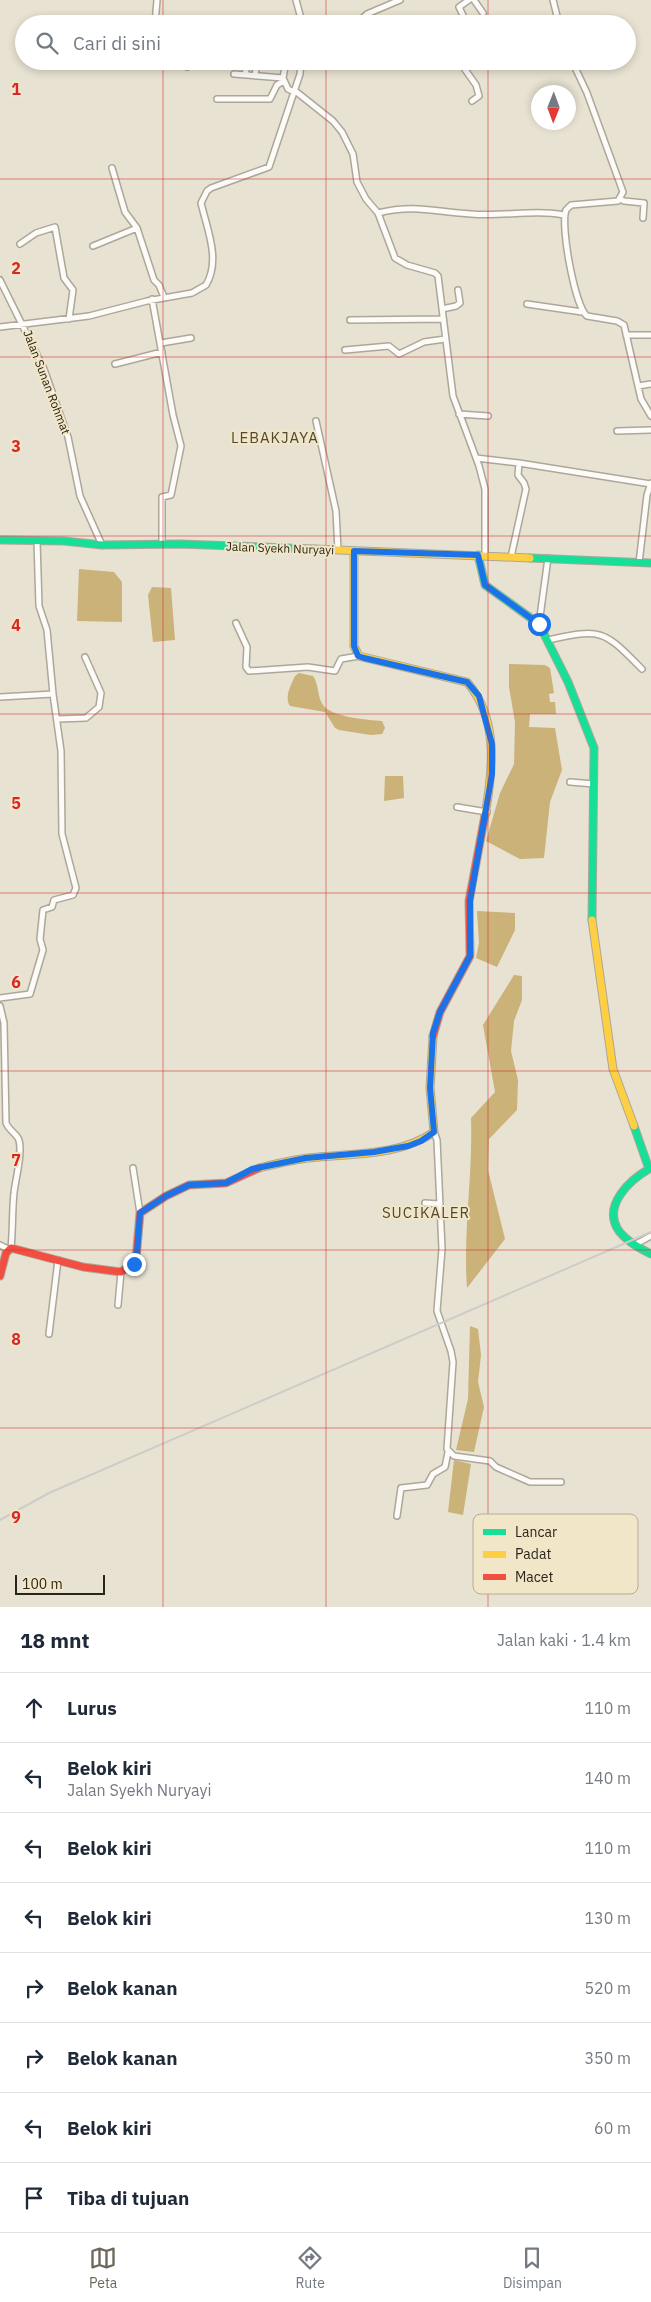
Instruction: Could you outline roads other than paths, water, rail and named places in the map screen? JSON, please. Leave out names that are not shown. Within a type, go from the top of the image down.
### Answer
[{"type":"street","points":[[156,15],[157,0]]},
{"type":"street","points":[[296,0],[300,15]]},
{"type":"street","points":[[366,15],[400,0]]},
{"type":"street","points":[[463,15],[459,7],[469,0]]},
{"type":"street","points":[[474,0],[483,12]]},
{"type":"street","points":[[553,0],[556,15]]},
{"type":"street","points":[[246,70],[246,75]]},
{"type":"street","points":[[255,76],[256,70]]},
{"type":"street","points":[[285,70],[284,79],[292,91],[333,121],[342,132],[353,154],[357,182],[366,199],[378,213],[395,258],[407,265],[435,273],[438,276],[452,391],[476,458],[486,493],[481,556],[485,585],[539,624],[568,682],[594,748],[591,869],[592,931],[605,1002],[613,1069],[650,1171],[624,1187],[614,1209],[617,1229],[651,1254]]},
{"type":"street","points":[[0,328],[89,316],[164,297],[192,293],[206,285],[212,266],[213,251],[201,203],[203,197],[211,188],[269,167],[300,70]]},
{"type":"street","points":[[465,70],[476,85],[479,96],[472,101]]},
{"type":"street","points":[[576,70],[604,137],[622,192],[620,199]]},
{"type":"street","points":[[234,74],[284,79]]},
{"type":"street","points":[[217,99],[270,99],[277,85],[284,79]]},
{"type":"street","points":[[112,168],[125,212],[137,228],[154,280],[159,285],[164,297]]},
{"type":"street","points":[[582,312],[564,231],[564,215],[571,205],[620,199],[644,203],[643,218]]},
{"type":"street","points":[[378,213],[414,207],[471,214],[547,212],[564,215]]},
{"type":"street","points":[[20,244],[36,233],[55,227],[64,278],[73,290],[69,318]]},
{"type":"street","points":[[93,246],[137,228]]},
{"type":"street","name":"Jalan Sunan Rohmat","points":[[0,280],[10,305],[24,326],[59,409],[68,437],[80,496],[102,545]]},
{"type":"street","points":[[442,309],[456,306],[460,303],[458,290]]},
{"type":"street","points":[[152,300],[181,446],[171,494],[162,497],[162,544]]},
{"type":"street","points":[[527,304],[582,312],[587,316],[622,322],[642,402],[651,415]]},
{"type":"street","points":[[350,320],[443,319]]},
{"type":"street","points":[[626,336],[651,334]]},
{"type":"street","points":[[161,343],[191,338]]},
{"type":"street","points":[[345,350],[389,346],[399,354],[424,342],[445,339]]},
{"type":"street","points":[[115,364],[162,352]]},
{"type":"street","points":[[638,386],[651,384]]},
{"type":"street","points":[[459,414],[488,416]]},
{"type":"street","points":[[316,421],[336,511],[338,550]]},
{"type":"street","points":[[617,431],[651,430]]},
{"type":"street","points":[[476,458],[520,463],[651,484],[646,496],[639,563]]},
{"type":"street","points":[[511,557],[526,489],[518,475],[520,463]]},
{"type":"street","name":"Jalan Syekh Nuryayi","points":[[0,540],[102,545],[162,544],[338,550],[651,563]]},
{"type":"street","points":[[0,998],[30,994],[43,950],[40,939],[43,910],[52,907],[54,899],[72,896],[75,892],[62,834],[61,755],[47,630],[39,606],[37,541]]},
{"type":"street","points":[[354,551],[354,646],[358,656]]},
{"type":"street","points":[[539,624],[548,558]]},
{"type":"street","points":[[236,623],[247,647],[246,667],[248,671],[308,667],[335,671],[341,659],[358,656],[467,682],[477,692],[492,744],[492,774],[470,901],[470,956],[440,1012],[433,1033],[430,1088],[434,1132],[437,1140],[442,1249],[437,1311],[453,1362],[448,1452],[445,1467],[433,1474],[427,1485],[401,1488],[398,1516]]},
{"type":"street","points":[[548,640],[578,634],[602,635],[613,640],[642,669]]},
{"type":"street","points":[[57,719],[86,718],[99,707],[101,693],[85,657]]},
{"type":"street","points":[[0,697],[53,694]]},
{"type":"street","points":[[570,782],[594,784]]},
{"type":"street","points":[[457,807],[486,812]]},
{"type":"street","points":[[0,1006],[4,1023],[6,1123],[9,1130],[18,1138],[19,1143],[19,1172],[14,1191],[10,1248],[0,1276]]},
{"type":"street","points":[[140,1213],[166,1196],[189,1185],[226,1183],[252,1169],[306,1158],[374,1152],[408,1146],[421,1141],[434,1132]]},
{"type":"street","points":[[0,1245],[98,1270],[121,1272],[134,1264],[136,1259],[140,1213],[133,1168]]},
{"type":"street","points":[[425,1203],[439,1204]]},
{"type":"street","points":[[636,1244],[651,1236]]},
{"type":"street","points":[[49,1334],[58,1260]]},
{"type":"street","points":[[118,1305],[121,1272]]},
{"type":"street","points":[[448,1452],[454,1456],[490,1460],[496,1467],[530,1482],[560,1482]]},
{"type":"railway","points":[[0,1520],[49,1493],[651,1232]]},
{"type":"district","name":"LEBAKJAYA","points":[[275,437]]},
{"type":"district","name":"SUCIKALER","points":[[426,1212]]}]
